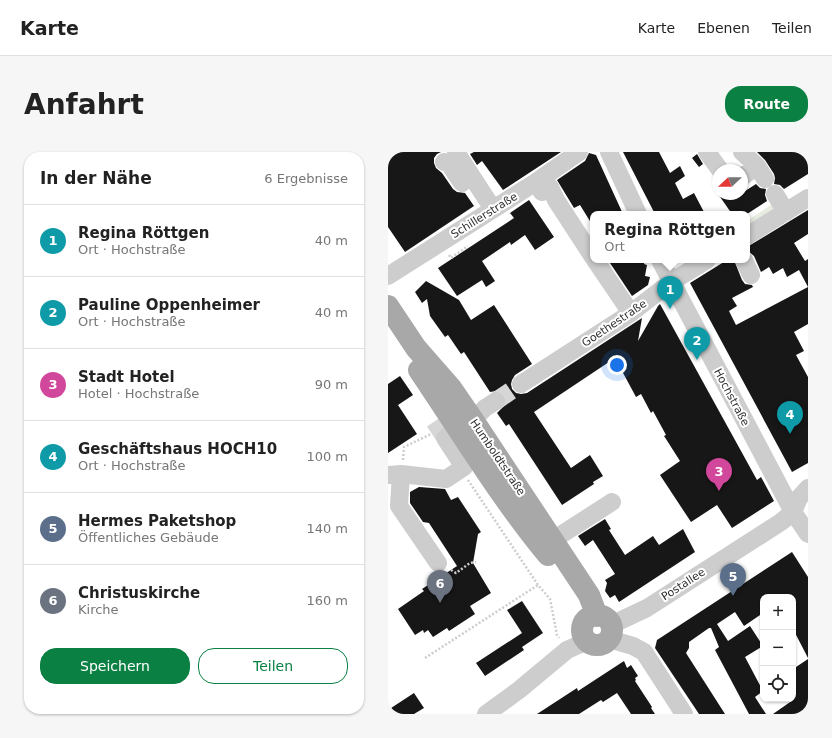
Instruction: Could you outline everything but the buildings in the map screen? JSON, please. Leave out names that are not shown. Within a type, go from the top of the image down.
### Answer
[{"type":"main road","name":"Humboldtstraße","points":[[388,306],[416,348],[451,388],[466,424],[511,508],[550,558],[576,600],[593,632]]},
{"type":"main road","name":"Humboldtstraße","points":[[388,329],[415,364],[466,424],[553,540],[589,595],[593,632]]},
{"type":"street","name":"Schillerstraße","points":[[388,276],[536,182],[579,152]]},
{"type":"street","points":[[609,152],[637,211]]},
{"type":"street","points":[[707,152],[716,164]]},
{"type":"street","points":[[742,152],[754,174]]},
{"type":"street","points":[[450,157],[449,164],[489,212]]},
{"type":"street","points":[[536,182],[542,192],[550,186],[556,200],[590,252]]},
{"type":"street","points":[[775,194],[786,212]]},
{"type":"street","points":[[752,233],[808,198]]},
{"type":"street","points":[[597,263],[631,313]]},
{"type":"street","name":"Hochstraße","points":[[662,263],[793,512],[808,534]]},
{"type":"street","name":"Goethestraße","points":[[521,384],[631,313],[671,282],[702,263]]},
{"type":"street","points":[[438,563],[399,506],[401,489],[395,475],[446,479],[461,470],[464,467],[445,438],[496,401]]},
{"type":"street","points":[[793,512],[799,498],[808,488]]},
{"type":"street","points":[[553,540],[612,502]]},
{"type":"street","name":"Postallee","points":[[486,714],[593,632],[647,608],[781,522],[793,512]]},
{"type":"street","points":[[593,632],[633,646],[644,652],[684,714]]},
{"type":"path","points":[[454,256],[468,246]]},
{"type":"path","points":[[395,475],[404,447],[432,434]]},
{"type":"path","points":[[461,470],[538,585],[550,599],[557,635],[593,632]]},
{"type":"path","points":[[438,563],[456,573],[470,563],[476,562]]},
{"type":"path","points":[[425,658],[538,585]]},
{"type":"shaded area","points":[[774,203],[776,208],[752,226],[750,219]]},
{"type":"tunnel","points":[[496,401],[521,384]]},
{"type":"tunnel","points":[[432,434],[463,413]]},
{"type":"place","name":"Regina Röttgen","points":[[670,309]]},
{"type":"place","name":"Pauline Oppenheimer","points":[[697,360]]},
{"type":"place","name":"Geschäftshaus HOCH10","points":[[790,434]]},
{"type":"place","name":"Stadt Hotel","points":[[719,491]]},
{"type":"place","name":"Hermes Paketshop","points":[[733,596]]},
{"type":"place","name":"Christuskirche","points":[[440,603]]}]
